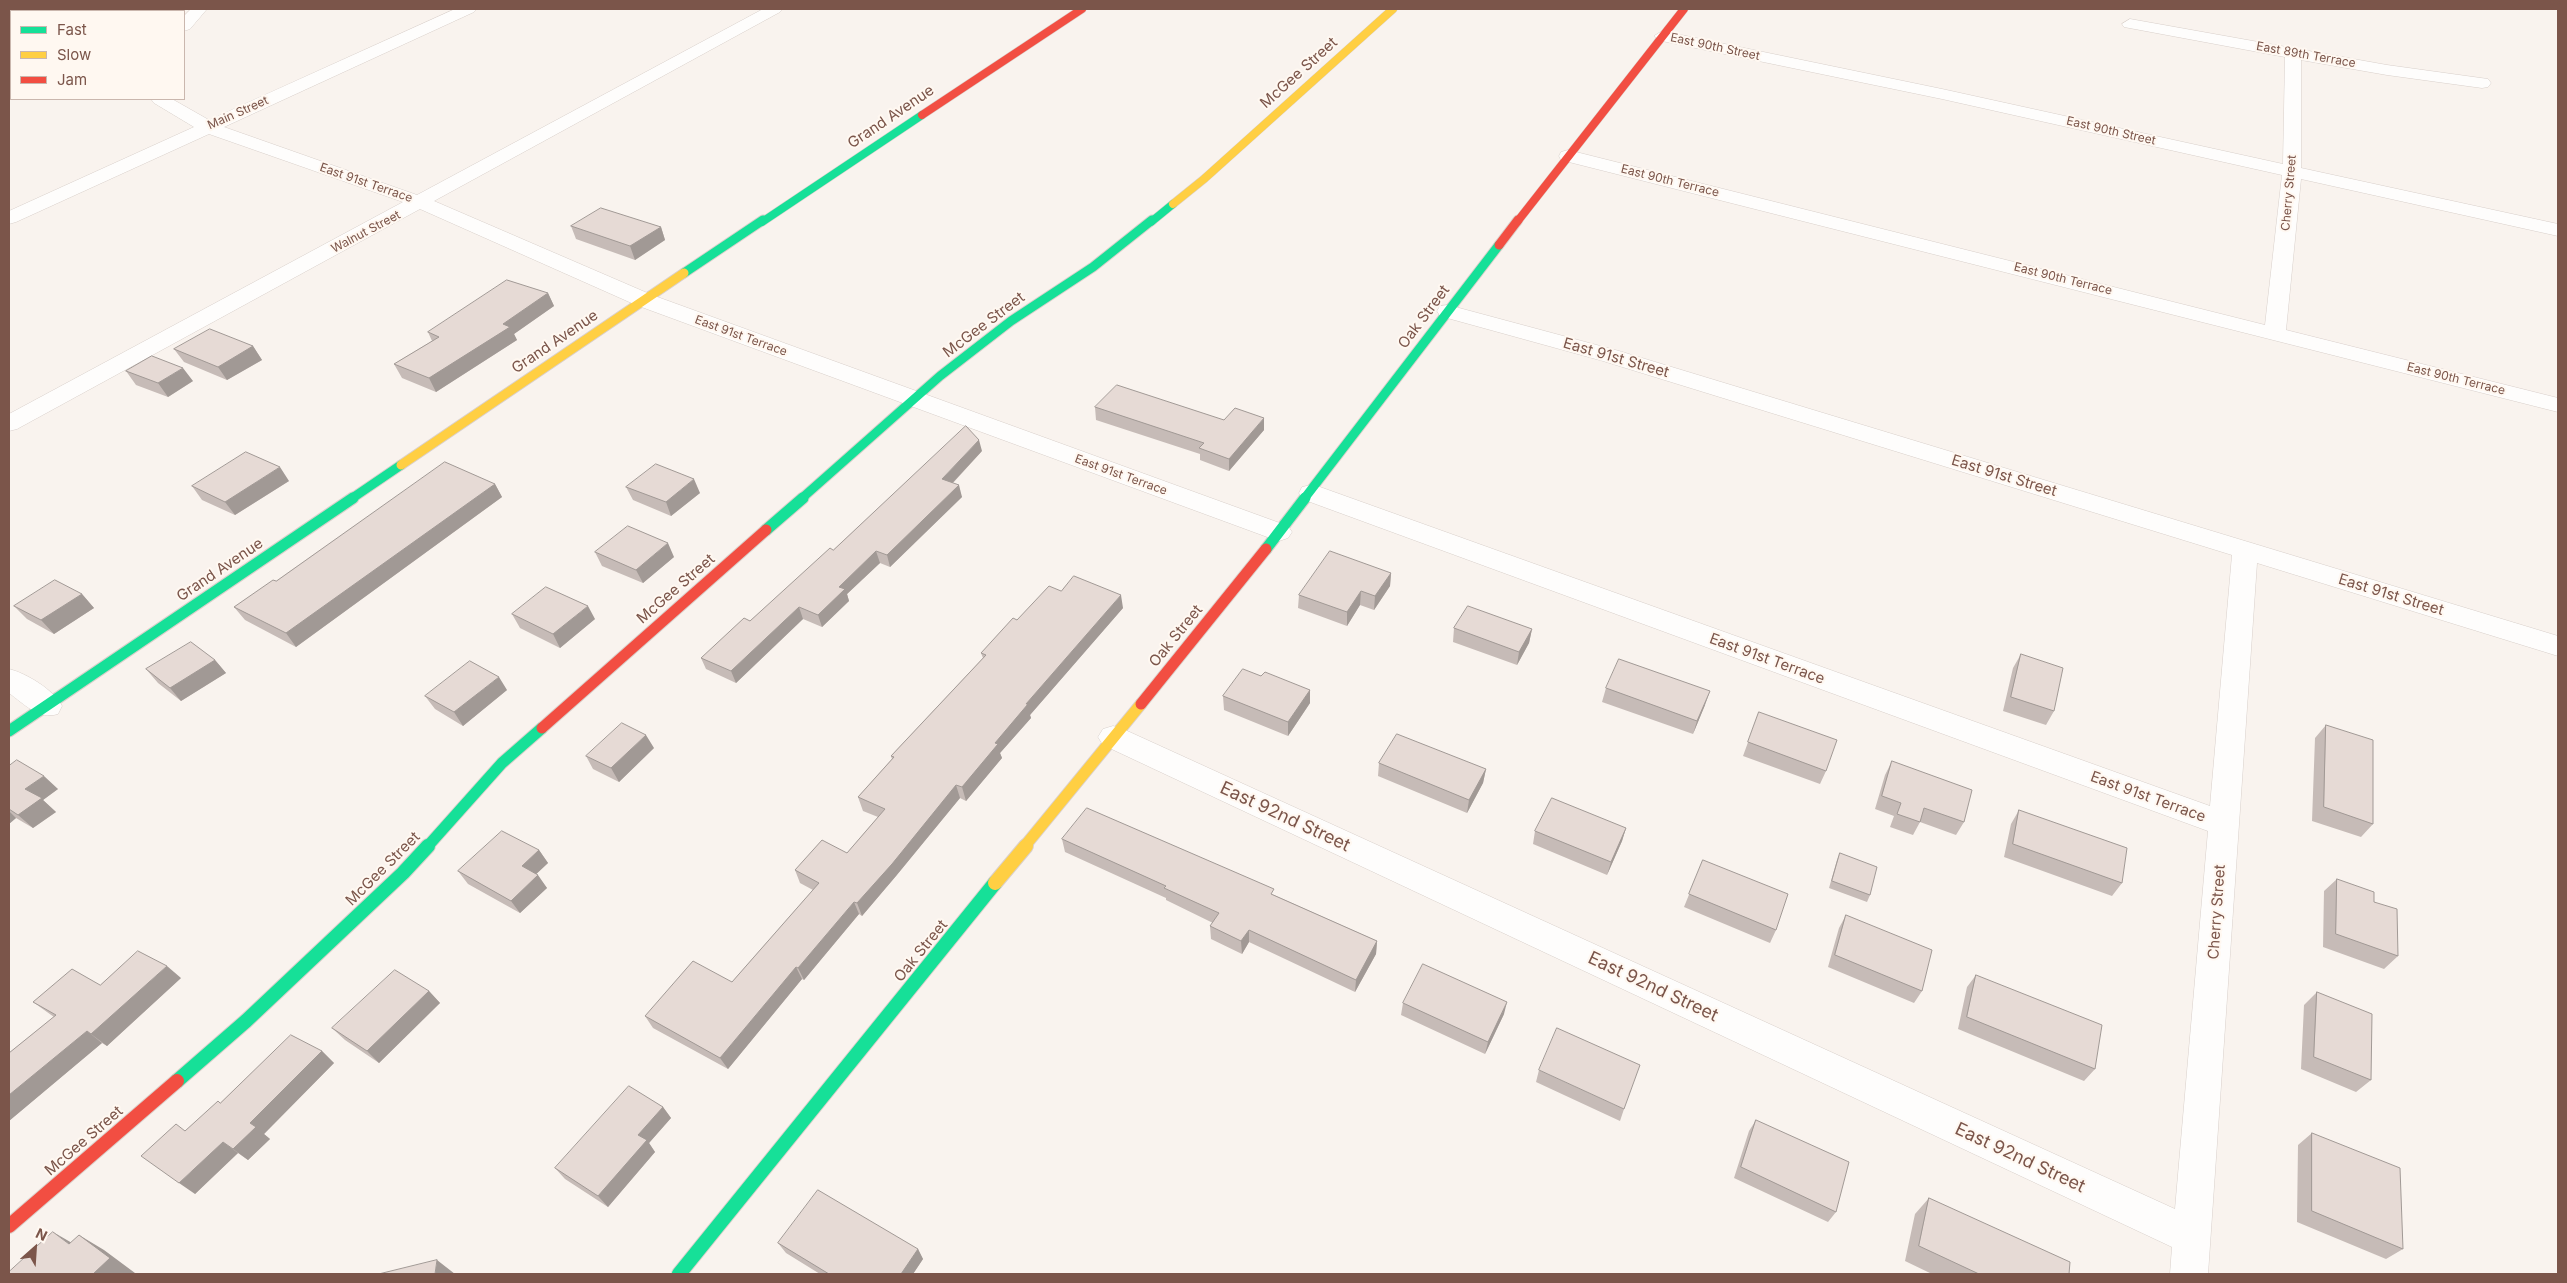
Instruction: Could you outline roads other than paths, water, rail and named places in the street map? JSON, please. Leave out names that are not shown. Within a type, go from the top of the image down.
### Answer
[{"type":"street","points":[[185,25],[199,9]]},
{"type":"street","name":"Main Street","points":[[9,218],[468,9]]},
{"type":"street","name":"Walnut Street","points":[[9,424],[774,9]]},
{"type":"street","name":"Grand Avenue","points":[[9,731],[644,300],[1082,9]]},
{"type":"street","name":"McGee Street","points":[[9,1226],[246,1021],[318,954],[403,873],[502,763],[914,400],[1011,321],[1093,267],[1204,179],[1393,9]]},
{"type":"street","name":"Oak Street","points":[[679,1274],[1310,493],[1448,310],[1684,9]]},
{"type":"street","name":"East 89th Terrace","points":[[2130,24],[2293,54],[2482,83]]},
{"type":"street","name":"East 90th Street","points":[[1662,36],[1942,94],[2558,230]]},
{"type":"street","name":"Cherry Street","points":[[2275,332],[2292,172],[2293,54]]},
{"type":"street","name":"East 91st Terrace","points":[[162,100],[208,127],[420,202],[644,300],[1279,532]]},
{"type":"street","name":"East 90th Terrace","points":[[1568,156],[2275,332],[2558,405]]},
{"type":"street","name":"East 91st Street","points":[[1448,310],[1611,356],[2558,646]]},
{"type":"street","name":"East 91st Terrace","points":[[1310,493],[2224,824]]},
{"type":"street","name":"Cherry Street","points":[[2189,1274],[2245,550]]},
{"type":"street","points":[[9,679],[48,706]]},
{"type":"street","name":"East 92nd Street","points":[[1113,737],[2192,1237]]}]
